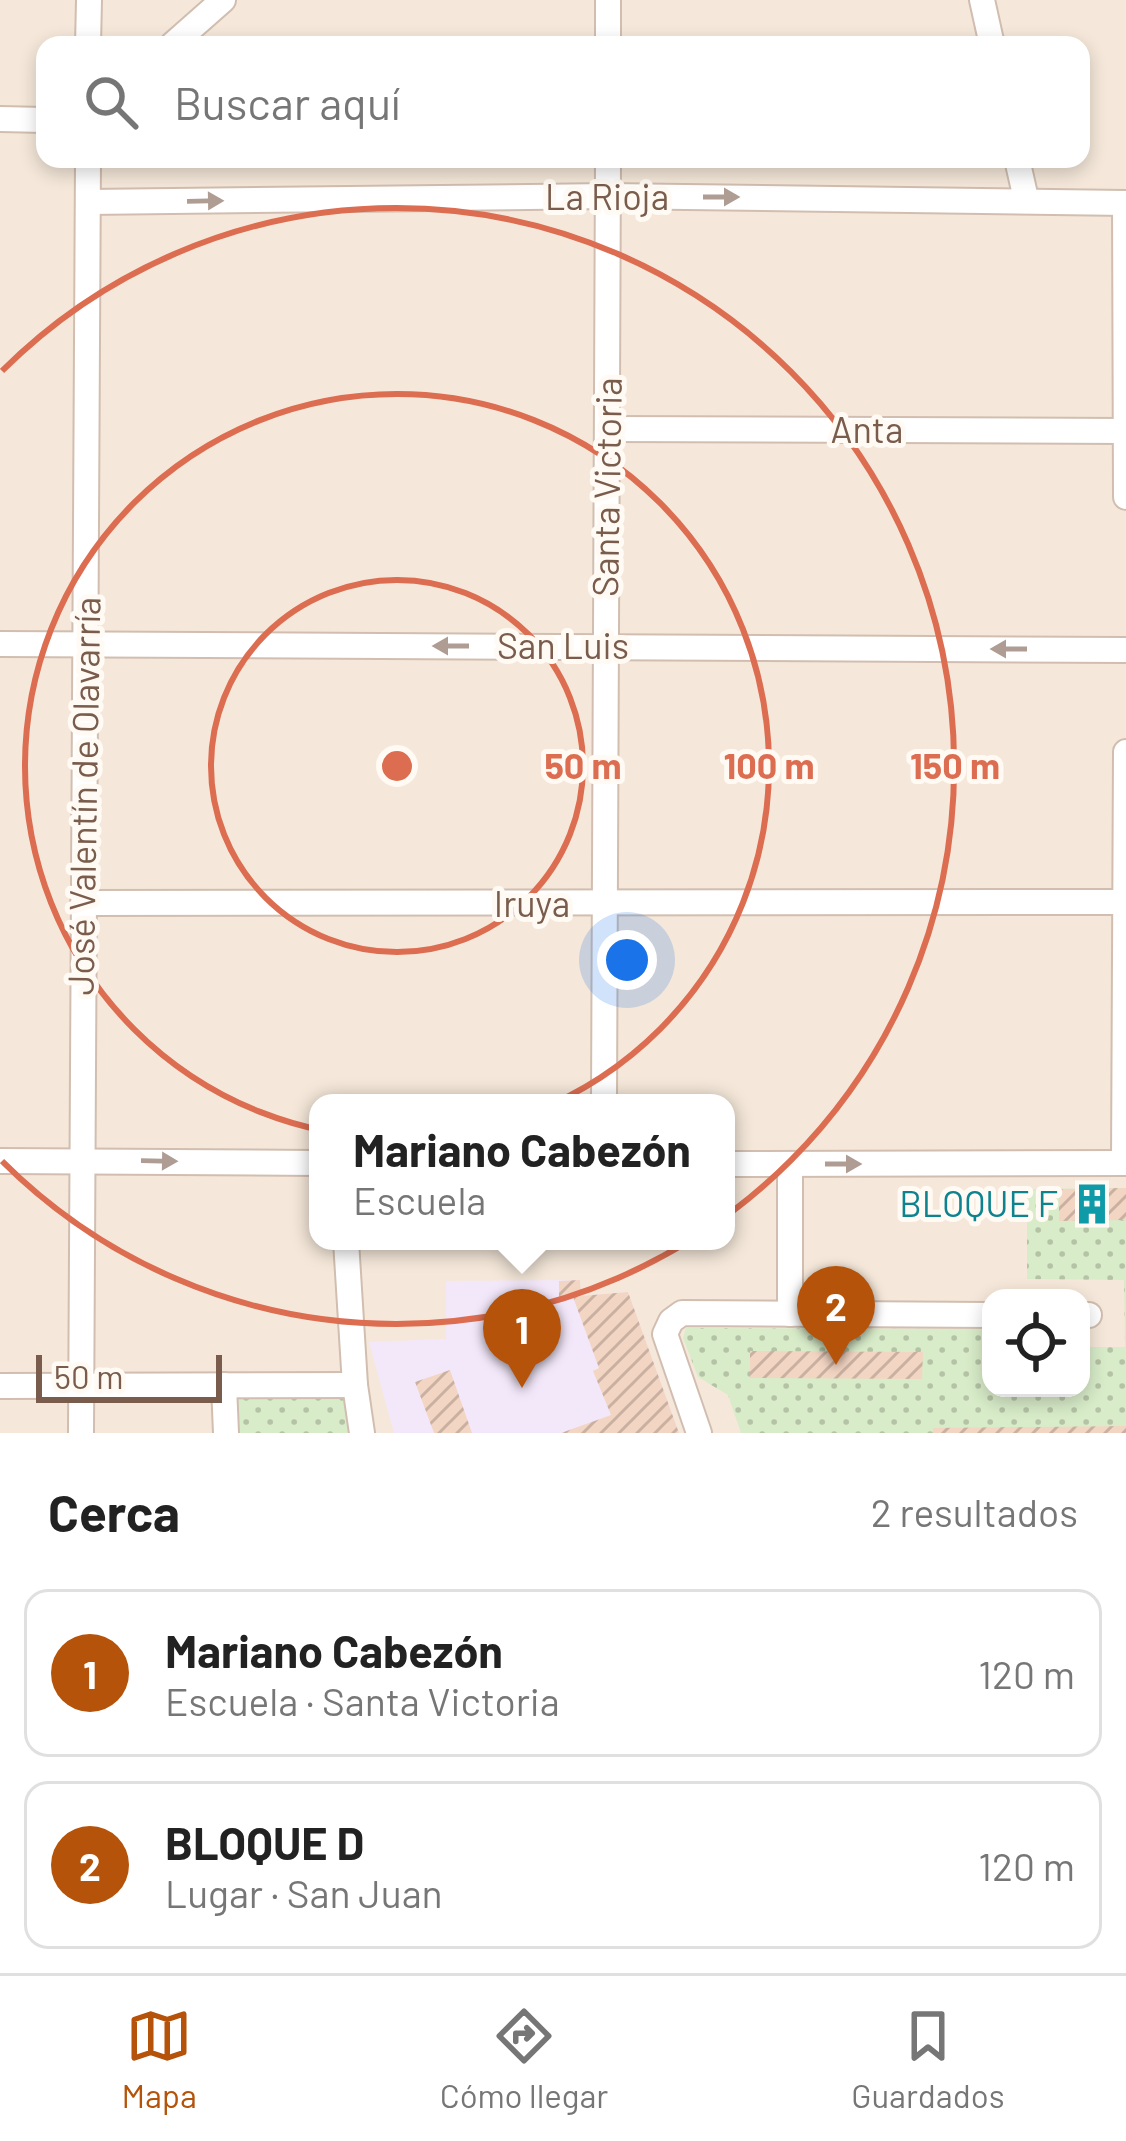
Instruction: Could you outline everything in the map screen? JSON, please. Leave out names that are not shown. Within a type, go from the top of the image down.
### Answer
[{"type":"street","points":[[88,36],[89,0]]},
{"type":"street","points":[[182,36],[223,0]]},
{"type":"street","points":[[608,0],[608,36]]},
{"type":"street","points":[[982,0],[990,36]]},
{"type":"street","points":[[0,119],[36,120]]},
{"type":"street","name":"José Valentín de Olavarría","points":[[81,1433],[88,168]]},
{"type":"street","name":"Santa Victoria","points":[[604,1094],[608,168]]},
{"type":"street","points":[[1019,168],[1026,200]]},
{"type":"street","name":"La Rioja","points":[[88,202],[608,196],[1125,203]]},
{"type":"street","points":[[1125,203],[1126,497]]},
{"type":"street","name":"Anta","points":[[609,429],[1125,431]]},
{"type":"street","name":"San Luis","points":[[0,644],[1126,650]]},
{"type":"street","points":[[735,1164],[1125,1163],[1126,752]]},
{"type":"street","name":"Iruya","points":[[83,903],[1124,902]]},
{"type":"street","points":[[0,1160],[309,1162]]},
{"type":"street","points":[[790,1165],[790,1314]]},
{"type":"street","points":[[347,1250],[362,1433]]},
{"type":"street","points":[[700,1433],[665,1334],[670,1321],[682,1313],[982,1315]]},
{"type":"street","points":[[224,1385],[226,1433]]},
{"type":"street","points":[[0,1386],[355,1385]]},
{"type":"shaded area","points":[[0,0],[1126,0],[1126,1433],[0,1433]]},
{"type":"shaded area","points":[[580,1280],[581,1296],[628,1292],[679,1433],[394,1433],[369,1342],[446,1339],[446,1281]]},
{"type":"green space","points":[[1126,1188],[1126,1433],[741,1433],[728,1395],[698,1377],[683,1338],[686,1328],[982,1329],[982,1397],[1090,1397],[1090,1347],[1125,1347],[1124,1280],[1027,1279],[1027,1189]]},
{"type":"green space","points":[[244,1394],[341,1395],[350,1433],[234,1433],[236,1399]]},
{"type":"building","name":"BLOQUE F","points":[[1126,1188],[1126,1220],[1059,1221],[1059,1189]]},
{"type":"building","points":[[580,1280],[581,1296],[628,1292],[679,1433],[561,1433],[611,1415],[593,1371],[599,1368],[573,1297],[559,1298],[559,1281]]},
{"type":"building","points":[[750,1351],[923,1352],[922,1379],[750,1378]]},
{"type":"building","points":[[450,1370],[472,1433],[434,1433],[415,1382]]},
{"type":"building","points":[[1126,1426],[1126,1433],[933,1433],[933,1428]]},
{"type":"place","name":"BLOQUE F","points":[[1092,1204]]},
{"type":"place","name":"BLOQUE D","points":[[836,1365]]},
{"type":"place","name":"Mariano Cabezón","points":[[522,1388]]}]
